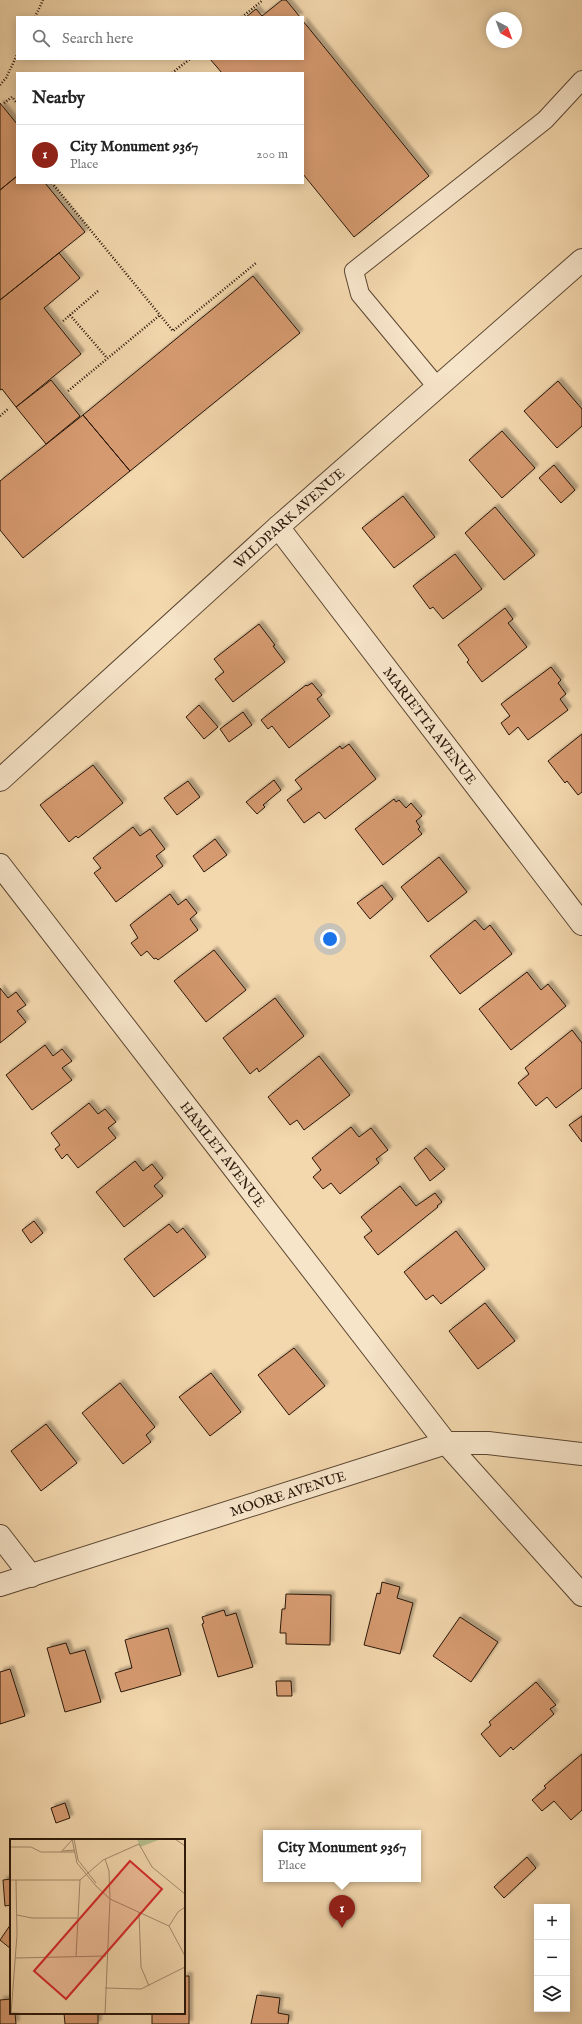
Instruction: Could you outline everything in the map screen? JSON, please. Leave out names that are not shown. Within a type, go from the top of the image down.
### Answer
[{"type":"street","name":"WILDPARK AVENUE","points":[[0,780],[278,527],[582,260]]},
{"type":"street","name":"MARIETTA AVENUE","points":[[278,527],[582,924]]},
{"type":"street","name":"HAMLET AVENUE","points":[[0,865],[446,1443],[582,1595]]},
{"type":"street","name":"MOORE AVENUE","points":[[0,1585],[446,1443],[488,1442],[582,1454]]},
{"type":"street","points":[[0,1536],[31,1576]]},
{"type":"lane","points":[[438,388],[360,294],[354,271],[545,120],[582,80]]},
{"type":"path","points":[[35,16],[43,0]]},
{"type":"path","points":[[243,16],[263,0]]},
{"type":"path","points":[[0,84],[6,78],[16,58]]},
{"type":"path","points":[[173,72],[189,60]]},
{"type":"path","points":[[4,103],[12,97],[16,102]]},
{"type":"path","points":[[53,184],[173,331],[256,263]]},
{"type":"path","points":[[63,321],[98,291]]},
{"type":"path","points":[[70,314],[107,358]]},
{"type":"path","points":[[68,391],[160,315]]},
{"type":"path","points":[[0,416],[10,408]]},
{"type":"building","points":[[282,0],[286,0],[299,16],[262,16]]},
{"type":"building","points":[[256,9],[262,16],[247,16]]},
{"type":"building","points":[[304,22],[429,176],[354,237],[304,175],[304,72],[221,72],[211,60],[304,60]]},
{"type":"building","points":[[0,103],[16,123],[16,177],[0,190]]},
{"type":"building","points":[[16,177],[16,184],[46,184],[85,232],[0,300],[0,190]]},
{"type":"building","points":[[59,253],[80,278],[44,308],[81,354],[16,407],[2,389],[0,390],[0,300]]},
{"type":"building","points":[[253,276],[300,333],[130,471],[83,415]]},
{"type":"building","points":[[51,380],[80,416],[46,444],[16,407]]},
{"type":"building","points":[[558,381],[582,409],[582,426],[557,448],[524,411]]},
{"type":"building","points":[[83,415],[130,471],[23,558],[0,530],[0,481]]},
{"type":"building","points":[[502,431],[535,468],[502,498],[469,460]]},
{"type":"building","points":[[554,465],[575,490],[561,503],[539,478]]},
{"type":"building","points":[[403,496],[435,537],[394,568],[362,528]]},
{"type":"building","points":[[495,507],[535,555],[504,580],[465,533]]},
{"type":"building","points":[[455,554],[482,589],[443,619],[433,607],[430,609],[413,586]]},
{"type":"building","points":[[505,608],[513,619],[508,623],[527,647],[482,682],[467,662],[469,660],[458,645]]},
{"type":"building","points":[[259,624],[275,645],[273,646],[285,662],[233,702],[215,679],[224,672],[214,659]]},
{"type":"building","points":[[551,667],[561,680],[558,683],[566,694],[560,699],[568,710],[528,740],[518,727],[509,735],[501,723],[510,716],[501,704]]},
{"type":"building","points":[[312,683],[322,695],[317,699],[330,716],[289,748],[272,726],[268,729],[261,720],[306,685],[307,686]]},
{"type":"building","points":[[199,705],[218,727],[204,739],[186,717]]},
{"type":"building","points":[[243,712],[252,725],[229,742],[220,729]]},
{"type":"building","points":[[582,734],[582,792],[578,795],[567,781],[565,783],[548,761]]},
{"type":"building","points":[[349,744],[376,779],[325,819],[319,812],[304,823],[287,800],[302,789],[295,780],[340,746],[342,749]]},
{"type":"building","points":[[93,765],[123,803],[78,838],[76,836],[69,842],[40,805]]},
{"type":"building","points":[[274,780],[281,790],[263,805],[265,807],[257,814],[246,802]]},
{"type":"building","points":[[188,781],[200,797],[177,815],[164,798]]},
{"type":"building","points":[[394,799],[396,802],[399,800],[406,808],[411,803],[422,816],[416,821],[420,827],[418,829],[422,834],[383,865],[355,829]]},
{"type":"building","points":[[133,827],[140,836],[150,829],[165,849],[156,856],[163,866],[116,902],[94,873],[101,868],[93,858]]},
{"type":"building","points":[[215,839],[227,855],[204,872],[193,856]]},
{"type":"building","points":[[439,857],[467,892],[428,922],[401,887]]},
{"type":"building","points":[[382,885],[393,899],[370,919],[357,903]]},
{"type":"building","points":[[170,894],[178,905],[186,899],[197,913],[190,919],[198,930],[158,960],[156,958],[154,959],[147,951],[141,956],[131,943],[138,938],[130,925]]},
{"type":"building","points":[[475,920],[484,930],[490,925],[512,954],[460,994],[430,956]]},
{"type":"building","points":[[214,950],[246,990],[206,1022],[174,981]]},
{"type":"building","points":[[527,972],[541,990],[548,984],[566,1006],[511,1050],[479,1009]]},
{"type":"building","points":[[0,988],[8,998],[16,992],[26,1005],[17,1011],[26,1022],[0,1043]]},
{"type":"building","points":[[275,998],[304,1036],[259,1072],[257,1068],[250,1074],[223,1038]]},
{"type":"building","points":[[572,1030],[582,1043],[582,1088],[556,1108],[547,1097],[536,1106],[518,1083],[529,1074],[525,1068]]},
{"type":"building","points":[[45,1045],[53,1056],[62,1049],[72,1061],[62,1068],[72,1080],[32,1110],[6,1075]]},
{"type":"building","points":[[319,1056],[350,1095],[304,1130],[297,1120],[290,1125],[268,1097]]},
{"type":"building","points":[[89,1103],[98,1114],[105,1109],[116,1122],[108,1128],[116,1138],[78,1168],[67,1154],[62,1159],[55,1149],[60,1145],[51,1133]]},
{"type":"building","points":[[582,1116],[582,1142],[569,1125]]},
{"type":"building","points":[[351,1127],[359,1137],[371,1128],[388,1150],[376,1159],[379,1163],[340,1194],[331,1183],[323,1189],[313,1177],[321,1170],[312,1158]]},
{"type":"building","points":[[426,1148],[445,1169],[430,1181],[414,1158]]},
{"type":"building","points":[[135,1161],[143,1171],[152,1164],[163,1178],[154,1186],[163,1196],[124,1227],[96,1192]]},
{"type":"building","points":[[400,1186],[416,1206],[435,1193],[442,1202],[437,1206],[438,1207],[378,1255],[364,1237],[372,1231],[361,1217]]},
{"type":"building","points":[[34,1221],[43,1233],[31,1243],[22,1230]]},
{"type":"building","points":[[169,1224],[177,1233],[183,1228],[206,1257],[154,1297],[124,1259]]},
{"type":"building","points":[[456,1231],[485,1269],[441,1304],[433,1295],[426,1300],[404,1272]]},
{"type":"building","points":[[485,1303],[515,1341],[478,1369],[449,1331]]},
{"type":"building","points":[[294,1348],[325,1386],[289,1415],[258,1375]]},
{"type":"building","points":[[211,1373],[241,1412],[210,1436],[179,1397]]},
{"type":"building","points":[[120,1383],[155,1427],[146,1435],[151,1442],[123,1464],[82,1413]]},
{"type":"building","points":[[46,1424],[77,1463],[41,1491],[11,1451]]},
{"type":"building","points":[[382,1582],[400,1587],[397,1598],[413,1603],[400,1654],[364,1645],[377,1593],[380,1594]]},
{"type":"building","points":[[286,1594],[331,1595],[330,1645],[286,1644],[286,1633],[280,1633],[282,1609],[285,1609]]},
{"type":"building","points":[[224,1610],[226,1616],[236,1613],[253,1667],[218,1677],[202,1624],[204,1623],[202,1617]]},
{"type":"building","points":[[460,1617],[498,1642],[471,1682],[433,1656]]},
{"type":"building","points":[[168,1628],[181,1675],[121,1692],[115,1673],[132,1668],[125,1640]]},
{"type":"building","points":[[66,1643],[70,1654],[85,1650],[101,1702],[65,1712],[47,1648]]},
{"type":"building","points":[[10,1669],[25,1716],[0,1724],[0,1672]]},
{"type":"building","points":[[276,1681],[291,1681],[292,1696],[277,1696]]},
{"type":"building","points":[[536,1682],[556,1705],[550,1709],[554,1714],[513,1750],[511,1747],[500,1757],[481,1734],[491,1725],[489,1722]]},
{"type":"building","points":[[582,1754],[582,1810],[571,1820],[554,1801],[542,1811],[532,1800],[546,1788],[544,1786]]},
{"type":"building","points":[[65,1803],[70,1818],[56,1823],[51,1808]]},
{"type":"building","points":[[527,1857],[536,1868],[504,1898],[494,1887]]},
{"type":"building","points":[[10,1879],[10,1905],[5,1906],[3,1880]]},
{"type":"building","points":[[10,1925],[10,1948],[0,1940]]},
{"type":"building","points":[[185,1976],[189,1976],[189,2024],[152,2024],[152,2014],[185,2014]]},
{"type":"building","points":[[257,1995],[280,1998],[278,2013],[289,2015],[288,2024],[251,2024]]},
{"type":"building","points":[[10,1999],[10,2014],[15,2014],[16,2024],[0,2024],[0,2000]]},
{"type":"building","points":[[64,2014],[98,2014],[98,2024],[65,2024]]},
{"type":"place","name":"City Monument 9367","points":[[342,1928]]}]
